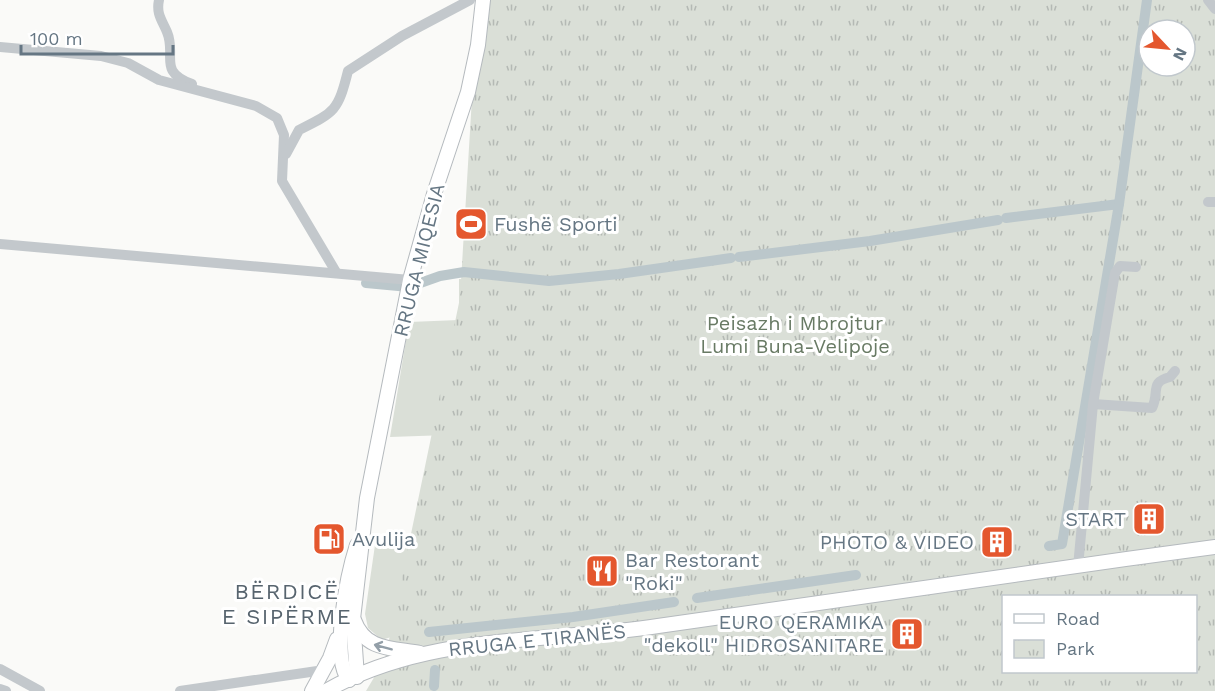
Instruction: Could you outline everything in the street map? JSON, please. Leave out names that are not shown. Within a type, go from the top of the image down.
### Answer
[{"type":"main road","name":"RRUGA MIQESIA","points":[[353,678],[348,621],[361,569],[364,523],[405,302],[434,194],[468,92],[478,45],[483,0]]},
{"type":"main road","name":"RRUGA E TIRANËS","points":[[425,654],[455,648],[657,627],[1215,547]]},
{"type":"main road","points":[[312,691],[348,621],[366,639],[379,647],[425,654]]},
{"type":"main road","points":[[326,691],[353,678],[425,654]]},
{"type":"street","points":[[159,0],[158,14],[168,33],[169,62],[173,72],[182,81],[208,93]]},
{"type":"street","points":[[285,159],[298,130],[328,117],[341,99],[348,71],[402,36],[470,0]]},
{"type":"street","points":[[1208,0],[1215,9]]},
{"type":"street","points":[[0,47],[101,56],[128,63],[159,80],[256,106],[277,118],[284,135],[285,159],[282,181],[336,272]]},
{"type":"street","points":[[0,244],[336,272],[410,282]]},
{"type":"street","points":[[1078,567],[1094,404],[1115,273],[1120,266],[1136,267]]},
{"type":"street","points":[[1094,404],[1152,408],[1157,384],[1170,377],[1175,371]]},
{"type":"street","points":[[0,669],[40,691]]},
{"type":"street","points":[[180,691],[324,670]]},
{"type":"street","points":[[257,691],[265,678]]},
{"type":"street","points":[[0,689],[6,691]]},
{"type":"green space","name":"Peisazh i Mbrojtur Lumi Buna-Velipoje","points":[[485,0],[1215,0],[1215,691],[366,691],[385,659],[460,298],[474,64]]},
{"type":"green space","points":[[459,279],[538,283],[531,433],[564,433],[559,605],[572,604],[575,626],[523,635],[523,628],[471,633],[469,620],[412,630],[382,640],[368,628],[365,614],[375,545],[472,541],[476,434],[390,437],[409,322],[459,320]]},
{"type":"waterway","points":[[1049,546],[1062,544],[1119,204],[1147,0]]},
{"type":"waterway","points":[[1006,218],[1119,204]]},
{"type":"waterway","points":[[739,257],[870,241],[998,220]]},
{"type":"waterway","points":[[366,283],[409,287],[440,276],[464,272],[549,281],[619,274],[731,258]]},
{"type":"waterway","points":[[697,598],[856,575]]},
{"type":"waterway","points":[[429,632],[573,617],[674,602]]},
{"type":"waterway","points":[[434,686],[435,670]]},
{"type":"place","name":"Fushë Sporti","points":[[471,224]]},
{"type":"place","name":"START","points":[[1149,519]]},
{"type":"place","name":"Avulija","points":[[329,539]]},
{"type":"place","name":"PHOTO & VIDEO","points":[[997,542]]},
{"type":"place","name":"Bar Restorant \"Roki\"","points":[[602,571]]},
{"type":"place","name":"EURO QERAMIKA \"dekoll\" HIDROSANITARE","points":[[907,634]]},
{"type":"district","name":"BËRDICË E SIPËRME","points":[[287,604]]}]
